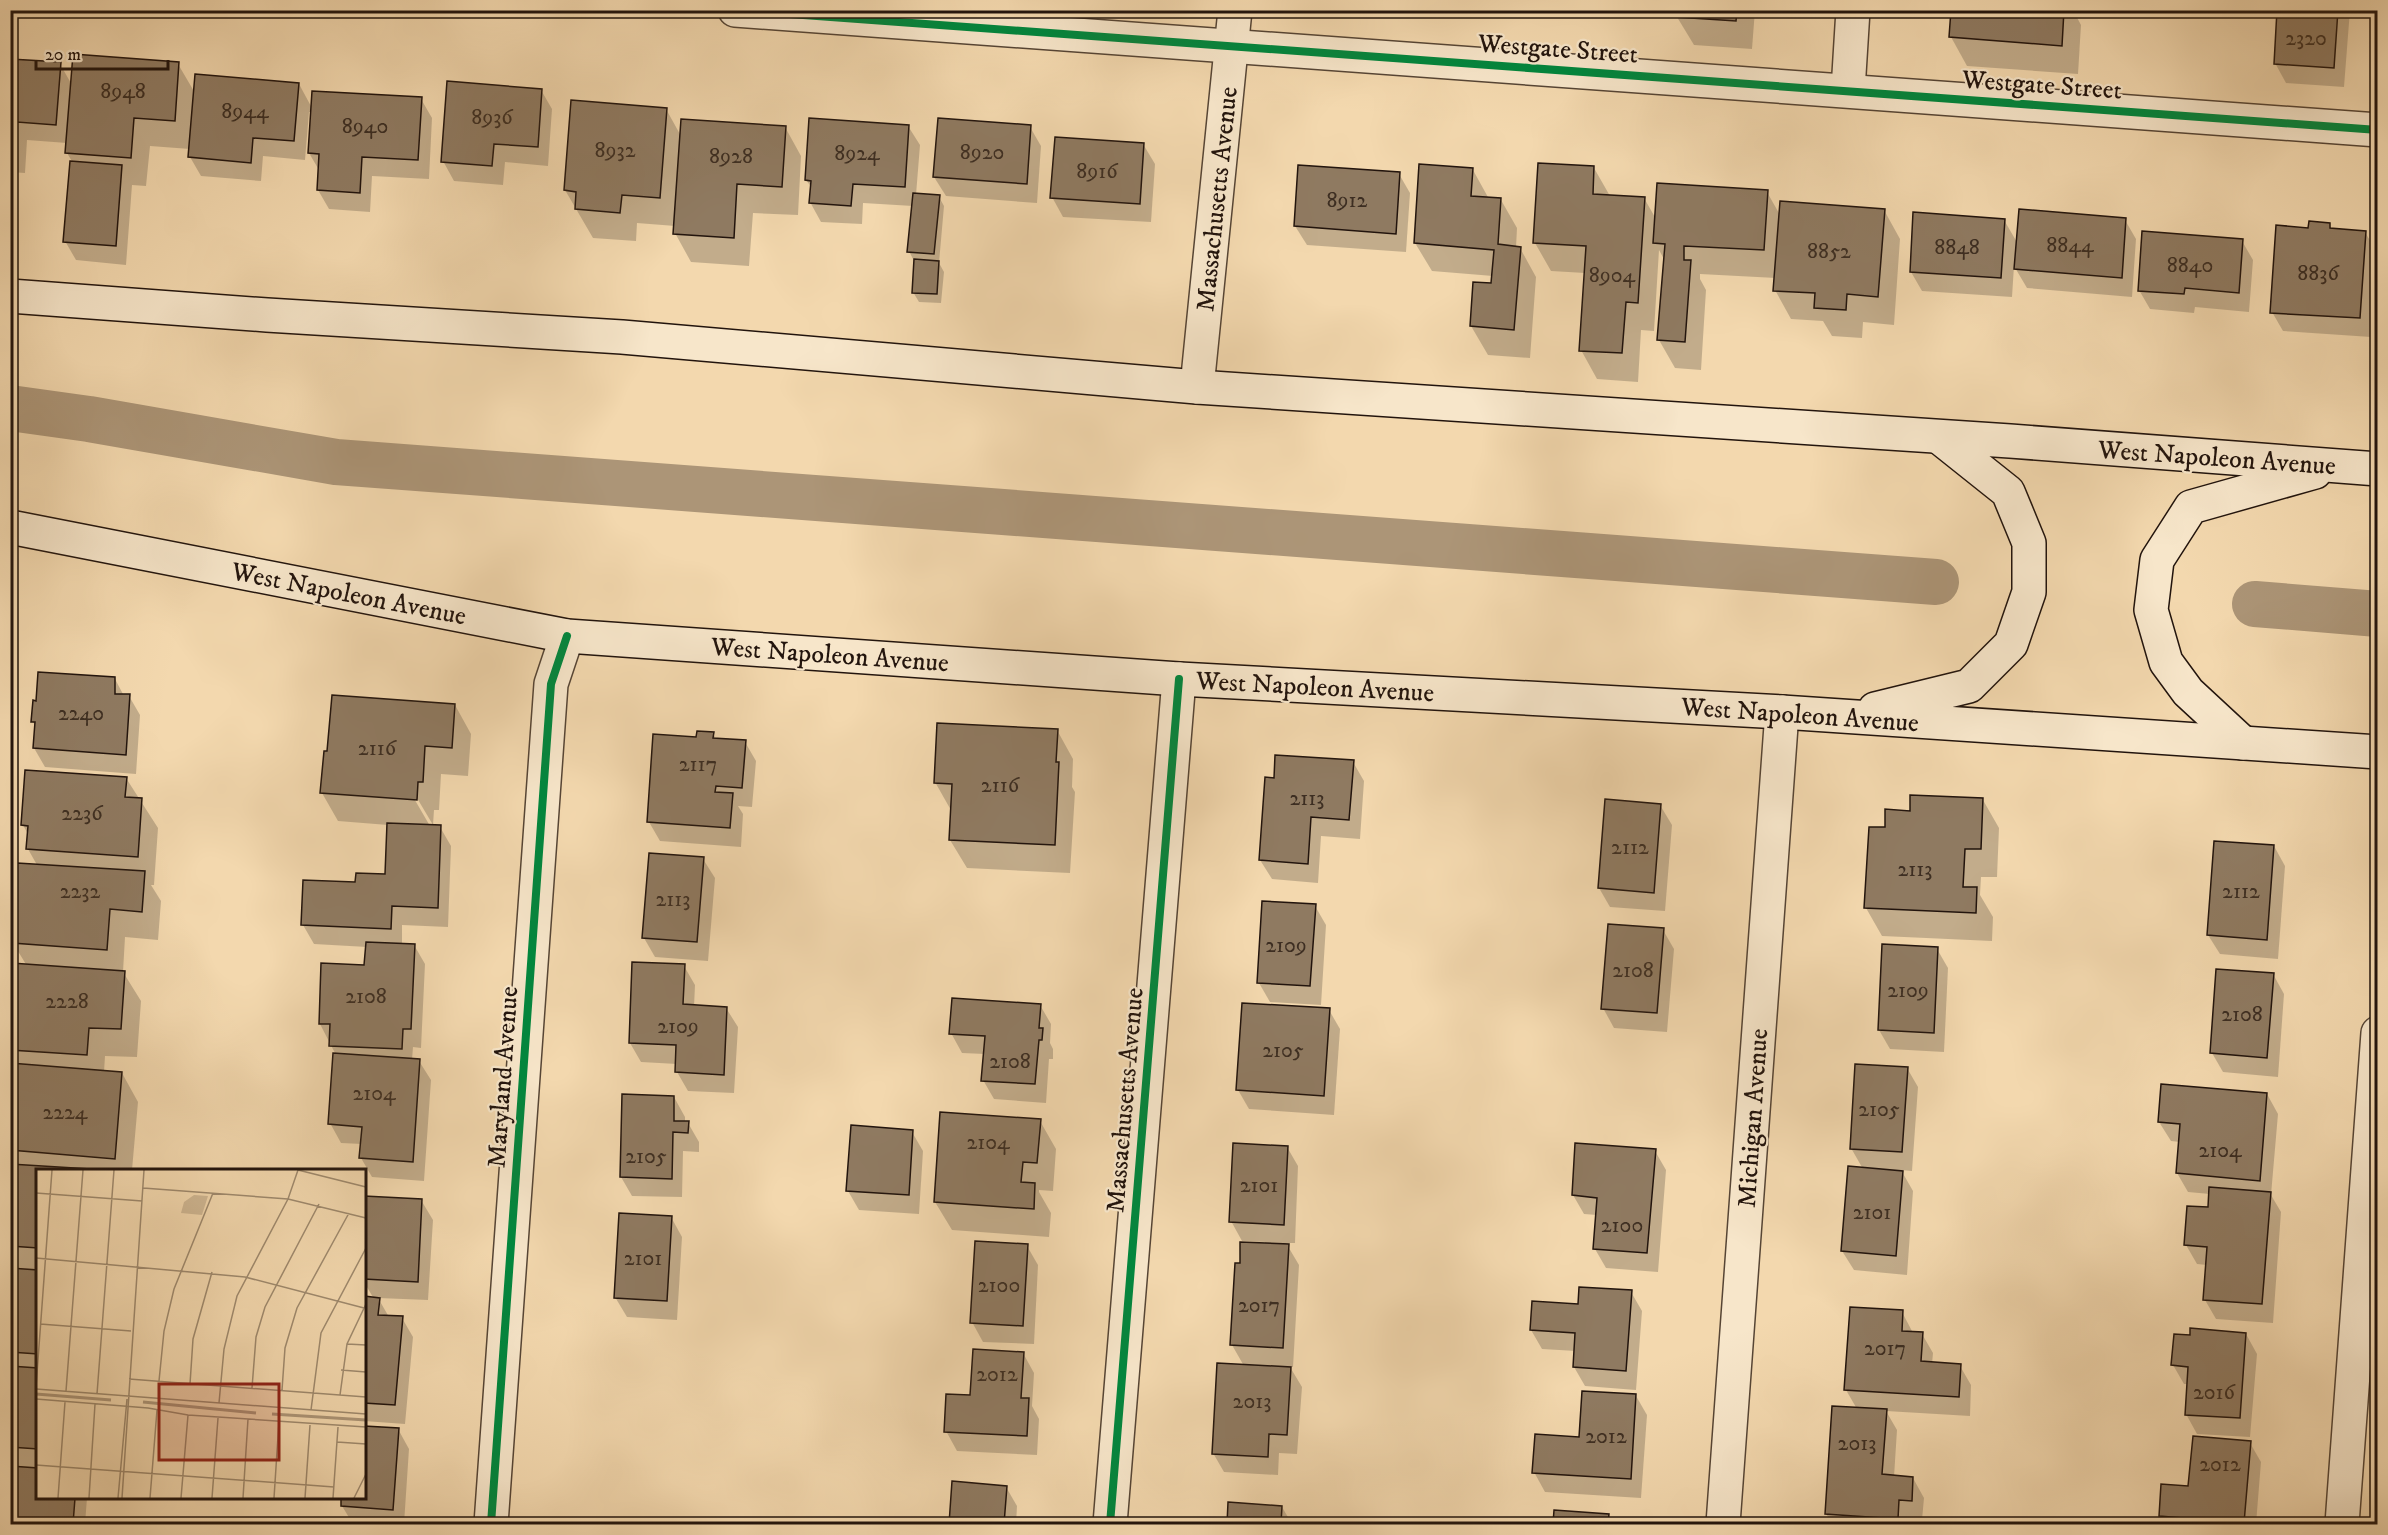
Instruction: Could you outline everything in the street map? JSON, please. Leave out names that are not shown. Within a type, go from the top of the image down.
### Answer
[{"type":"main road","name":"Westgate Street","points":[[735,10],[2378,130]]},
{"type":"main road","name":"Massachusetts Avenue","points":[[1197,387],[1235,10]]},
{"type":"main road","points":[[1848,90],[1853,10]]},
{"type":"main road","name":"West Napoleon Avenue","points":[[10,296],[622,337],[1197,387],[2378,469]]},
{"type":"main road","points":[[1844,716],[1969,686],[2012,644],[2029,592],[2029,543],[2008,492],[1939,437]]},
{"type":"main road","points":[[2243,743],[2188,692],[2166,662],[2151,610],[2157,560],[2191,507],[2337,466]]},
{"type":"main road","name":"West Napoleon Avenue","points":[[10,526],[567,636],[1179,679],[1782,712],[2378,752]]},
{"type":"main road","name":"Maryland Avenue","points":[[491,1524],[551,684],[567,636]]},
{"type":"main road","name":"Massachusetts Avenue","points":[[1110,1524],[1179,679]]},
{"type":"main road","name":"Michigan Avenue","points":[[1723,1524],[1782,712]]},
{"type":"main road","points":[[2342,1524],[2378,1033]]},
{"type":"building","points":[[1677,10],[1737,10],[1736,21],[1676,17]]},
{"type":"building","points":[[1951,10],[2064,10],[2062,46],[1949,37]]},
{"type":"building","points":[[2277,10],[2338,10],[2334,68],[2274,64]]},
{"type":"building","points":[[73,54],[179,62],[175,121],[134,118],[131,158],[65,153]]},
{"type":"building","points":[[10,59],[61,62],[56,125],[17,122],[14,155],[10,154]]},
{"type":"building","points":[[195,74],[299,83],[294,141],[253,138],[251,163],[188,157]]},
{"type":"building","points":[[447,81],[542,89],[538,147],[494,144],[492,166],[441,162]]},
{"type":"building","points":[[312,91],[422,97],[418,160],[362,157],[360,193],[317,190],[319,154],[308,153]]},
{"type":"building","points":[[571,100],[667,108],[660,198],[622,195],[620,213],[575,209],[576,192],[564,190]]},
{"type":"building","points":[[809,118],[909,125],[905,187],[853,184],[851,206],[809,203],[811,181],[805,180]]},
{"type":"building","points":[[938,118],[1031,125],[1027,184],[933,177]]},
{"type":"building","points":[[681,119],[786,126],[782,187],[737,184],[734,238],[673,234]]},
{"type":"building","points":[[1055,137],[1144,143],[1140,204],[1050,198]]},
{"type":"building","points":[[70,161],[122,165],[116,246],[63,242]]},
{"type":"building","points":[[1538,163],[1594,166],[1593,194],[1645,197],[1638,303],[1626,302],[1622,353],[1579,351],[1586,246],[1533,243]]},
{"type":"building","points":[[1419,164],[1473,168],[1471,196],[1501,198],[1498,244],[1521,247],[1514,330],[1470,326],[1473,282],[1491,283],[1494,250],[1414,243]]},
{"type":"building","points":[[1298,165],[1400,172],[1396,234],[1294,226]]},
{"type":"building","points":[[1657,183],[1768,190],[1764,250],[1684,246],[1684,260],[1691,260],[1685,342],[1657,340],[1665,244],[1653,243]]},
{"type":"building","points":[[913,193],[940,195],[934,254],[907,252]]},
{"type":"building","points":[[1780,201],[1885,209],[1878,297],[1847,294],[1846,310],[1814,308],[1815,293],[1773,291]]},
{"type":"building","points":[[2019,209],[2126,218],[2122,278],[2014,269]]},
{"type":"building","points":[[1913,212],[2005,219],[2001,278],[1910,272]]},
{"type":"building","points":[[2309,221],[2330,223],[2330,228],[2366,231],[2360,318],[2270,313],[2276,225],[2308,228]]},
{"type":"building","points":[[2142,231],[2243,239],[2239,293],[2185,288],[2184,294],[2138,291]]},
{"type":"building","points":[[914,259],[939,261],[937,294],[912,293]]},
{"type":"building","points":[[38,672],[115,677],[115,694],[130,694],[126,755],[33,748],[35,722],[31,722],[33,700],[36,701]]},
{"type":"building","points":[[332,695],[455,704],[452,748],[425,746],[423,782],[418,782],[417,800],[320,793],[324,751],[327,751]]},
{"type":"building","points":[[937,723],[1058,729],[1056,762],[1059,762],[1055,845],[949,840],[952,784],[934,783]]},
{"type":"building","points":[[697,731],[714,732],[713,738],[746,740],[742,788],[716,786],[715,792],[733,793],[730,828],[647,822],[653,734],[696,737]]},
{"type":"building","points":[[1275,755],[1354,760],[1349,820],[1311,817],[1308,864],[1259,860],[1265,777],[1274,778]]},
{"type":"building","points":[[25,770],[127,777],[125,797],[142,798],[138,857],[26,849],[28,826],[21,825]]},
{"type":"building","points":[[1910,795],[1983,798],[1981,849],[1965,849],[1963,887],[1977,887],[1976,913],[1864,908],[1869,827],[1885,827],[1885,809],[1910,811]]},
{"type":"building","points":[[1605,799],[1661,804],[1654,893],[1598,888]]},
{"type":"building","points":[[387,823],[441,825],[438,908],[392,906],[391,929],[301,925],[303,880],[355,882],[356,873],[385,874]]},
{"type":"building","points":[[2214,841],[2274,845],[2267,940],[2207,935]]},
{"type":"building","points":[[649,853],[704,857],[697,942],[642,938]]},
{"type":"building","points":[[17,863],[145,871],[142,912],[110,909],[107,950],[12,943]]},
{"type":"building","points":[[1262,901],[1316,904],[1310,986],[1257,983]]},
{"type":"building","points":[[1608,924],[1664,928],[1657,1013],[1601,1009]]},
{"type":"building","points":[[366,942],[415,944],[411,1029],[403,1029],[402,1049],[329,1046],[330,1024],[319,1024],[321,963],[364,965]]},
{"type":"building","points":[[1882,944],[1938,947],[1934,1033],[1878,1030]]},
{"type":"building","points":[[632,962],[685,964],[683,1004],[727,1007],[724,1075],[675,1072],[676,1045],[629,1043]]},
{"type":"building","points":[[11,963],[125,971],[121,1029],[89,1028],[87,1055],[10,1050]]},
{"type":"building","points":[[2216,969],[2274,973],[2267,1058],[2210,1053]]},
{"type":"building","points":[[952,998],[1041,1004],[1039,1028],[1043,1028],[1042,1040],[1039,1040],[1035,1084],[981,1081],[985,1036],[949,1034]]},
{"type":"building","points":[[1242,1003],[1330,1008],[1324,1096],[1236,1090]]},
{"type":"building","points":[[333,1053],[420,1059],[413,1162],[359,1158],[362,1127],[328,1124]]},
{"type":"building","points":[[10,1063],[122,1072],[115,1159],[10,1150]]},
{"type":"building","points":[[1855,1064],[1908,1067],[1902,1152],[1850,1149]]},
{"type":"building","points":[[2161,1084],[2267,1093],[2260,1181],[2176,1173],[2180,1124],[2158,1122]]},
{"type":"building","points":[[622,1094],[674,1096],[674,1121],[689,1121],[688,1133],[673,1132],[672,1179],[620,1177]]},
{"type":"building","points":[[940,1112],[1041,1119],[1037,1163],[1023,1162],[1021,1182],[1035,1183],[1034,1209],[934,1202]]},
{"type":"building","points":[[851,1125],[913,1130],[909,1195],[846,1191]]},
{"type":"building","points":[[1233,1143],[1288,1146],[1284,1225],[1229,1222]]},
{"type":"building","points":[[1575,1143],[1656,1149],[1647,1253],[1593,1249],[1597,1198],[1572,1195]]},
{"type":"building","points":[[10,1164],[91,1169],[36,1169],[36,1248],[10,1246]]},
{"type":"building","points":[[1848,1166],[1903,1171],[1896,1256],[1841,1251]]},
{"type":"building","points":[[2209,1187],[2271,1192],[2262,1304],[2203,1300],[2207,1247],[2184,1245],[2187,1206],[2208,1207]]},
{"type":"building","points":[[366,1196],[422,1199],[418,1282],[366,1279]]},
{"type":"building","points":[[619,1213],[672,1216],[667,1301],[614,1298]]},
{"type":"building","points":[[975,1241],[1028,1244],[1023,1326],[970,1323]]},
{"type":"building","points":[[1240,1242],[1289,1244],[1283,1348],[1230,1345],[1235,1263],[1240,1263]]},
{"type":"building","points":[[10,1268],[36,1270],[36,1354],[10,1352]]},
{"type":"building","points":[[1579,1287],[1632,1290],[1626,1371],[1573,1367],[1575,1333],[1530,1330],[1532,1301],[1578,1304]]},
{"type":"building","points":[[366,1296],[380,1298],[378,1315],[403,1316],[395,1405],[366,1403]]},
{"type":"building","points":[[1850,1307],[1903,1310],[1902,1331],[1923,1332],[1921,1361],[1961,1364],[1959,1397],[1844,1390]]},
{"type":"building","points":[[2190,1328],[2246,1333],[2240,1418],[2185,1415],[2188,1367],[2171,1365],[2174,1334],[2190,1335]]},
{"type":"building","points":[[973,1349],[1024,1352],[1021,1398],[1029,1398],[1027,1436],[944,1432],[946,1394],[970,1395]]},
{"type":"building","points":[[1217,1363],[1291,1367],[1287,1435],[1269,1434],[1268,1457],[1212,1454]]},
{"type":"building","points":[[10,1366],[36,1368],[36,1449],[10,1447]]},
{"type":"building","points":[[1582,1391],[1636,1394],[1631,1479],[1532,1473],[1535,1434],[1579,1437]]},
{"type":"building","points":[[1832,1406],[1887,1409],[1882,1474],[1913,1477],[1912,1501],[1899,1500],[1898,1519],[1825,1514]]},
{"type":"building","points":[[366,1426],[399,1428],[393,1510],[341,1506],[341,1499],[366,1499]]},
{"type":"building","points":[[2193,1436],[2251,1441],[2244,1523],[2159,1516],[2161,1484],[2188,1486]]},
{"type":"building","points":[[10,1466],[36,1468],[36,1499],[75,1499],[73,1524],[10,1524]]},
{"type":"building","points":[[952,1481],[1007,1486],[1004,1524],[949,1524]]},
{"type":"building","points":[[1228,1502],[1282,1506],[1281,1524],[1227,1524]]},
{"type":"building","points":[[1554,1510],[1609,1514],[1608,1524],[1553,1524]]},
{"type":"waterway","points":[[10,408],[89,419],[336,462],[1936,582]]},
{"type":"waterway","points":[[2255,604],[2378,614]]},
{"type":"cycle path","points":[[735,10],[2378,130]]},
{"type":"cycle path","points":[[491,1524],[551,684],[567,636]]},
{"type":"cycle path","points":[[1110,1524],[1179,679]]}]
